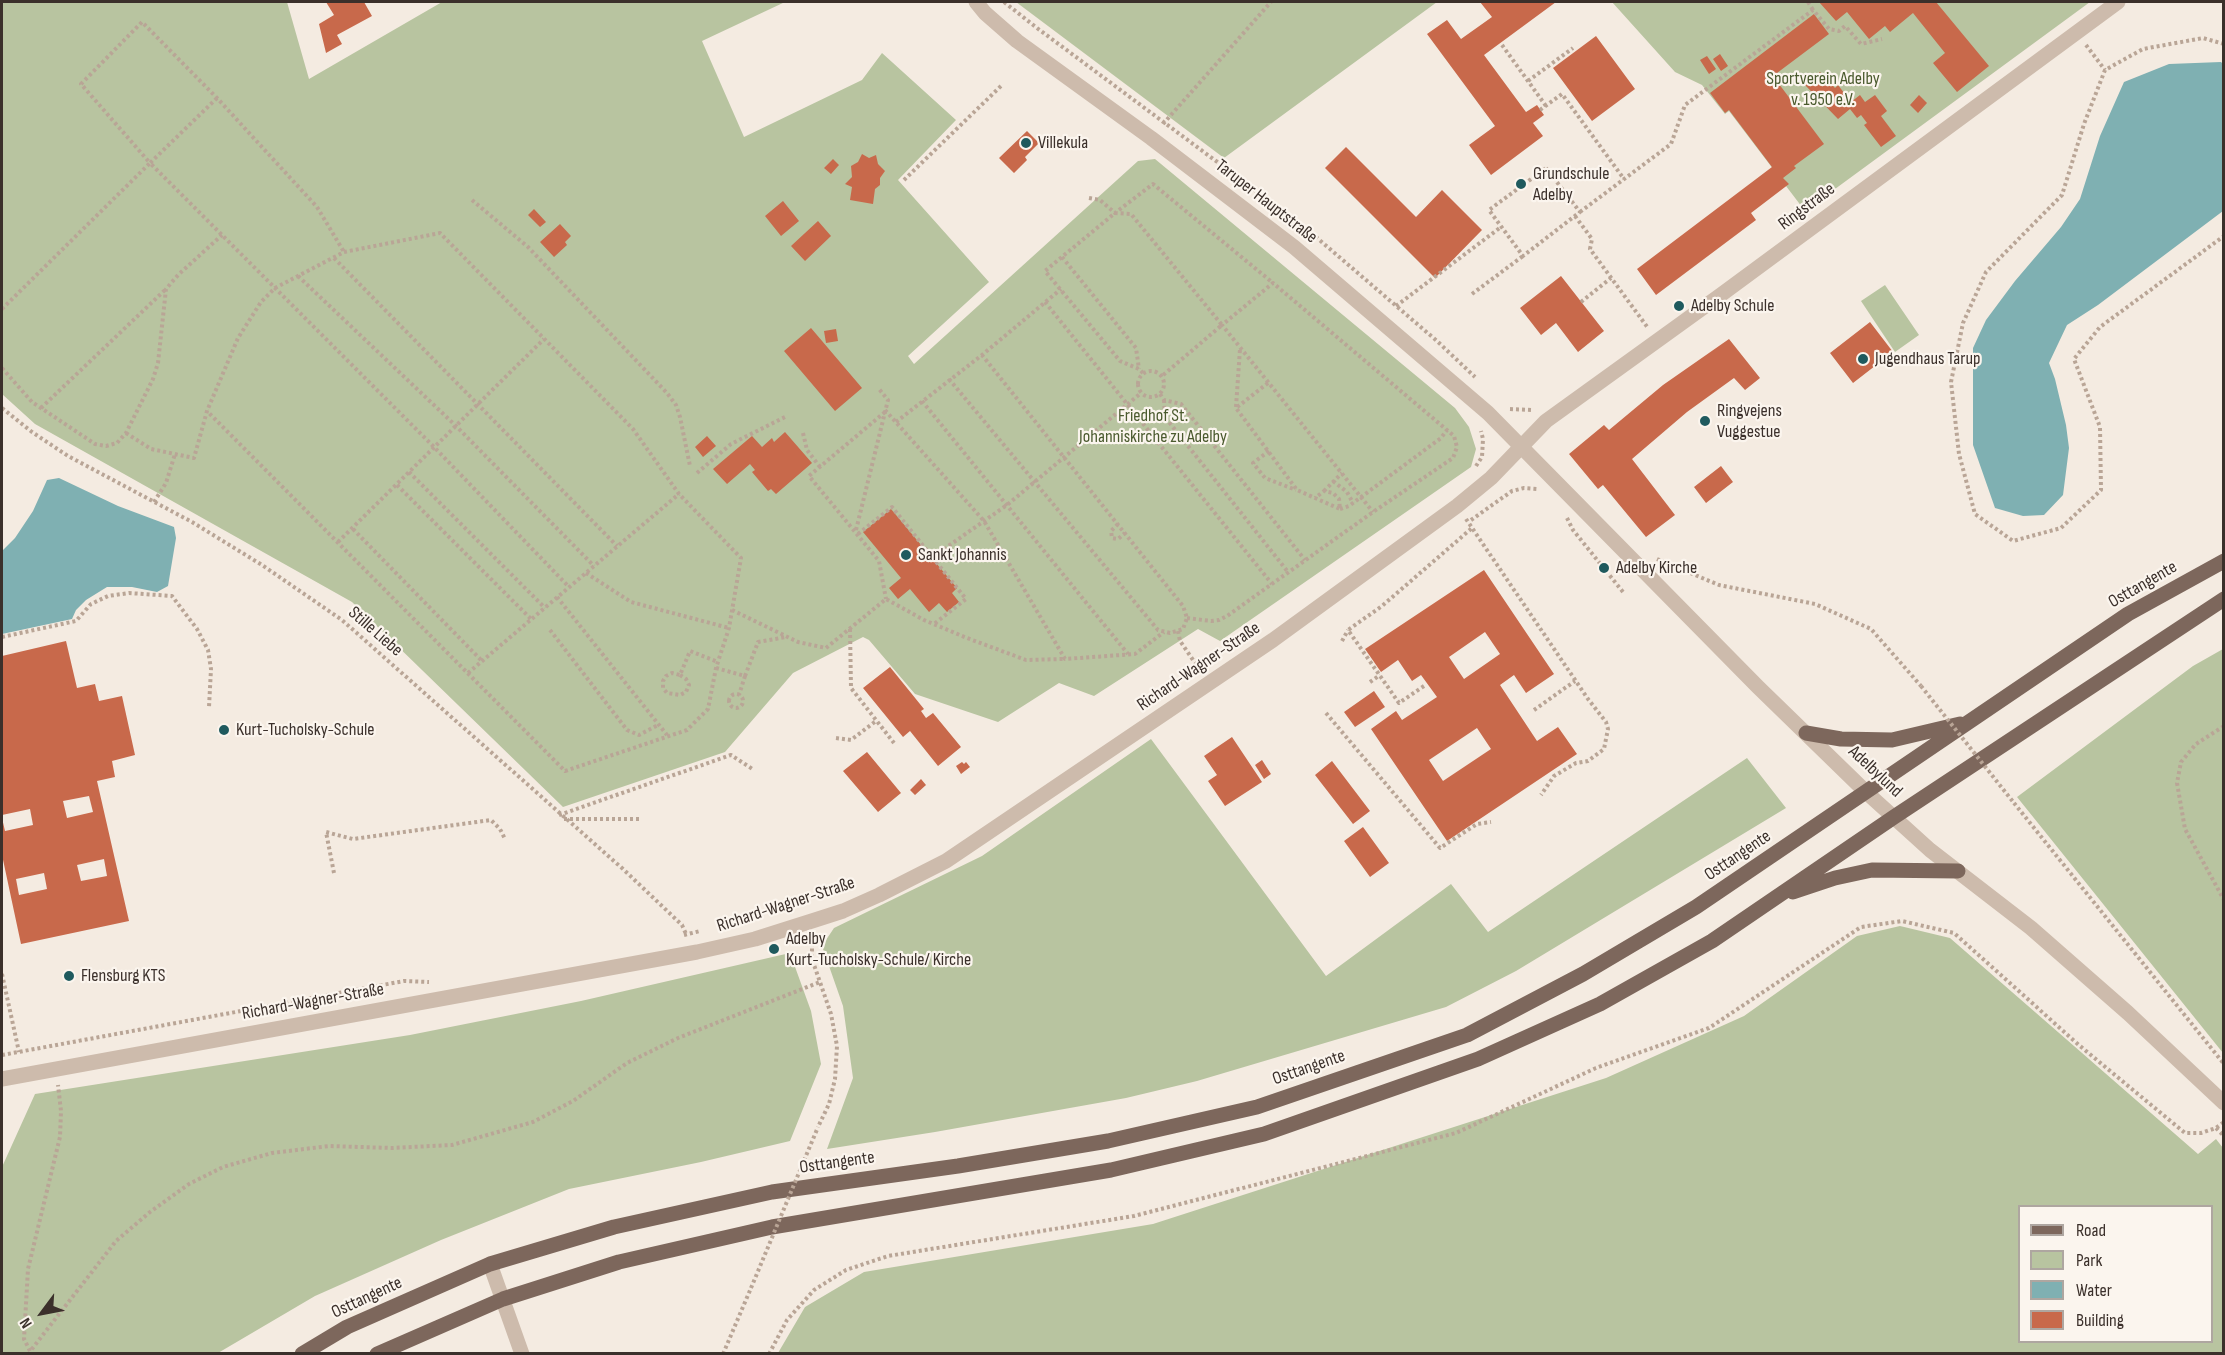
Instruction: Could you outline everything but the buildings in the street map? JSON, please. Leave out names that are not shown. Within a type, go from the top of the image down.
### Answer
[{"type":"main road","name":"Osttangente","points":[[302,1353],[346,1327],[490,1264],[614,1227],[771,1192],[958,1166],[1108,1141],[1257,1107],[1467,1035],[1583,974],[1696,908],[2128,614],[2223,561]]},
{"type":"main road","points":[[378,1353],[503,1299],[619,1262],[772,1227],[1111,1170],[1264,1134],[1478,1059],[1589,1008],[1712,941],[1894,817],[2223,599]]},
{"type":"main road","points":[[1806,733],[1841,739],[1892,740],[1971,721]]},
{"type":"main road","points":[[1776,897],[1835,878],[1872,870],[1958,871]]},
{"type":"street","name":"Taruper Hauptstraße","points":[[976,2],[1017,41],[1294,247],[1488,413],[1521,446]]},
{"type":"street","name":"Ringstraße","points":[[1521,446],[1546,421],[2118,2]]},
{"type":"street","name":"Richard-Wagner-Straße","points":[[2,1079],[696,952],[755,939],[843,911],[946,861],[1273,640],[1457,506],[1491,478],[1521,446]]},
{"type":"street","name":"Adelbylund","points":[[1521,446],[1758,687],[1867,792],[1930,849],[2040,935],[2128,1013],[2223,1103]]},
{"type":"street","points":[[490,1264],[522,1353]]},
{"type":"path","points":[[1004,2],[1164,123]]},
{"type":"path","points":[[1150,138],[1271,2]]},
{"type":"path","points":[[1808,2],[1829,29],[1839,31],[1845,26],[1861,44],[1882,39]]},
{"type":"path","points":[[1472,294],[1671,144],[1685,105],[1813,10]]},
{"type":"path","points":[[344,252],[317,207],[217,98],[142,21],[81,84],[150,163],[434,447],[569,587]]},
{"type":"path","points":[[2077,33],[2105,70]]},
{"type":"path","points":[[2223,44],[2203,38],[2143,49],[2105,70],[2084,124],[2062,195],[1986,272],[1963,323],[1951,381],[1959,454],[1975,514],[2013,541],[2061,528],[2101,490],[2100,427],[2074,359],[2100,327],[2223,236]]},
{"type":"path","points":[[1502,45],[1546,106]]},
{"type":"path","points":[[1528,81],[1573,48]]},
{"type":"path","points":[[904,180],[1002,85]]},
{"type":"path","points":[[1540,110],[1562,94],[1624,179]]},
{"type":"path","points":[[2,309],[217,98]]},
{"type":"path","points":[[1522,256],[1489,210],[1546,168],[1580,212]]},
{"type":"path","points":[[1143,373],[1120,361],[1046,271],[1153,184],[1455,436],[1457,447],[1453,458],[1219,620],[1187,618]]},
{"type":"path","points":[[1089,198],[1100,200],[1115,213],[1131,214],[1373,512]]},
{"type":"path","points":[[472,200],[528,247],[668,393],[680,417],[690,466]]},
{"type":"path","points":[[1575,216],[1592,239],[1590,249],[1657,341]]},
{"type":"path","points":[[1396,306],[1501,227]]},
{"type":"path","points":[[126,433],[151,449],[194,458],[207,411],[238,338],[261,302],[275,288],[344,252],[440,233],[633,429],[679,494],[741,558],[729,628],[716,668],[708,709],[687,730],[565,771],[207,411]]},
{"type":"path","points":[[41,408],[167,288],[178,274],[222,235]]},
{"type":"path","points":[[1062,257],[1136,348],[1139,369]]},
{"type":"path","points":[[333,258],[617,546]]},
{"type":"path","points":[[298,276],[456,426],[594,566]]},
{"type":"path","points":[[1581,302],[1611,278]]},
{"type":"path","points":[[1162,376],[1273,283]]},
{"type":"path","points":[[2,368],[32,402],[95,444],[106,446],[117,442],[126,433],[153,379],[158,363],[167,288]]},
{"type":"path","points":[[896,422],[949,379],[982,356],[1061,289]]},
{"type":"path","points":[[1045,302],[1272,584]]},
{"type":"path","points":[[338,543],[544,339]]},
{"type":"path","points":[[1240,348],[1236,408],[1297,490]]},
{"type":"path","points":[[949,379],[1158,630],[1170,633],[1183,630],[1187,618],[1183,606],[982,356]]},
{"type":"path","points":[[1155,371],[1162,376],[1165,384],[1160,394],[1149,397],[1141,393],[1138,381],[1143,373],[1155,371]]},
{"type":"path","points":[[1236,408],[1268,383]]},
{"type":"path","points":[[857,533],[888,400],[879,389]]},
{"type":"path","points":[[934,556],[1007,505],[1141,393]]},
{"type":"path","points":[[1160,394],[1164,400],[1165,417],[1288,572]]},
{"type":"path","points":[[1164,400],[1181,404],[1305,560]]},
{"type":"path","points":[[922,401],[1128,655]]},
{"type":"path","name":"Stille Liebe","points":[[2,408],[68,456],[154,502],[262,565],[342,620],[622,869],[682,925],[686,934]]},
{"type":"path","points":[[1512,410],[1532,434]]},
{"type":"path","points":[[885,411],[984,520],[1065,659]]},
{"type":"path","points":[[885,411],[809,477],[879,561],[886,599]]},
{"type":"path","points":[[697,474],[731,444],[785,417]]},
{"type":"path","points":[[1473,471],[1482,458],[1483,439],[1479,421]]},
{"type":"path","points":[[1269,452],[1254,463],[1266,478],[1340,509],[1353,503],[1441,438],[1447,430]]},
{"type":"path","points":[[803,433],[807,450],[820,467]]},
{"type":"path","points":[[154,502],[166,483],[175,454]]},
{"type":"path","points":[[409,472],[545,608]]},
{"type":"path","points":[[1315,498],[1342,474]]},
{"type":"path","points":[[1333,481],[1347,492],[1353,503]]},
{"type":"path","points":[[397,485],[531,619]]},
{"type":"path","points":[[1468,522],[1519,488],[1545,491]]},
{"type":"path","points":[[1324,491],[1333,492],[1340,499],[1340,509]]},
{"type":"path","points":[[468,673],[679,494]]},
{"type":"path","points":[[1457,506],[1575,681],[1606,722],[1608,729],[1604,749],[1588,761],[1576,763],[1554,776],[1540,795]]},
{"type":"path","points":[[857,533],[892,507],[934,556],[966,598],[934,624]]},
{"type":"path","points":[[1563,508],[1573,530],[1623,592]]},
{"type":"path","points":[[1118,525],[1111,531],[1112,538],[1118,538],[1125,533]]},
{"type":"path","points":[[1342,641],[1348,630],[1382,606],[1472,528]]},
{"type":"path","points":[[353,529],[482,661]]},
{"type":"path","points":[[1649,556],[1719,585],[1815,604],[1871,629],[1921,686],[2223,1064]]},
{"type":"path","points":[[586,573],[631,602],[729,628]]},
{"type":"path","points":[[2,637],[76,621],[91,604],[108,596],[129,593],[172,596],[197,628],[208,650],[211,669],[209,707]]},
{"type":"path","points":[[557,597],[667,735]]},
{"type":"path","points":[[732,610],[798,642],[826,648],[886,599]]},
{"type":"path","points":[[886,599],[934,624],[1026,660],[1135,654],[1164,632]]},
{"type":"path","points":[[850,628],[851,688],[894,743]]},
{"type":"path","points":[[550,630],[627,730],[639,735],[658,725]]},
{"type":"path","points":[[1348,630],[1399,703],[1424,686]]},
{"type":"path","points":[[1178,631],[1180,641],[1200,670]]},
{"type":"path","points":[[739,695],[758,642],[786,636]]},
{"type":"path","points":[[680,675],[690,651],[718,662]]},
{"type":"path","points":[[1191,676],[1209,663]]},
{"type":"path","points":[[716,668],[745,676]]},
{"type":"path","points":[[672,673],[680,675],[689,685],[686,692],[674,696],[663,688],[663,681],[672,673]]},
{"type":"path","points":[[1370,682],[1380,675]]},
{"type":"path","points":[[1534,710],[1575,681]]},
{"type":"path","points":[[1326,713],[1440,849],[1477,824],[1491,822]]},
{"type":"path","points":[[836,738],[851,740],[876,721]]},
{"type":"path","points":[[2223,726],[2196,744],[2181,762],[2177,783],[2186,829],[2223,900]]},
{"type":"path","points":[[559,814],[731,755],[754,770]]},
{"type":"path","points":[[564,819],[641,819]]},
{"type":"path","points":[[334,873],[326,832],[353,839],[491,820],[500,829],[505,839]]},
{"type":"path","points":[[776,1353],[770,1351],[787,1320],[814,1290],[846,1270],[888,1256],[1134,1216],[1456,1133],[1596,1068],[1709,1028],[1861,927],[1902,921],[1953,933],[2080,1046],[2185,1133],[2201,1133],[2216,1128],[2223,1122]]},
{"type":"path","points":[[674,937],[708,930]]},
{"type":"path","points":[[723,1353],[829,1104],[835,1079],[837,1046],[831,1014],[812,959]]},
{"type":"path","points":[[2,974],[19,1052]]},
{"type":"path","points":[[2,1055],[404,981],[439,982]]},
{"type":"path","points":[[29,1352],[116,1241],[150,1212],[189,1184],[223,1167],[272,1153],[329,1146],[392,1148],[452,1145],[533,1122],[573,1101],[627,1063],[678,1038],[820,982]]},
{"type":"path","points":[[29,1352],[24,1339],[28,1269],[60,1137],[61,1111],[57,1069]]},
{"type":"path","points":[[2216,1128],[2223,1136]]},
{"type":"green space","name":"Friedhof St. Johanniskirche zu Adelby","points":[[2,2],[287,2],[309,79],[442,2],[785,2],[702,41],[744,137],[862,80],[882,53],[956,120],[898,180],[989,282],[908,356],[914,364],[1138,161],[1155,159],[1455,408],[1469,427],[1476,449],[1471,467],[1220,641],[1198,629],[1094,696],[1059,683],[998,722],[915,694],[869,640],[863,637],[793,673],[725,752],[563,807],[352,602],[35,424],[2,394]]},
{"type":"green space","points":[[1016,2],[1437,2],[1224,158]]},
{"type":"green space","name":"Sportverein Adelby v. 1950 e.V.","points":[[1612,2],[2090,2],[1805,211],[1729,111],[1725,114],[1702,85],[1675,72]]},
{"type":"green space","points":[[1885,285],[1919,335],[1895,352],[1861,301]]},
{"type":"green space","points":[[2223,649],[2223,1053],[2017,797],[2193,666]]},
{"type":"green space","points":[[1151,739],[1326,976],[1451,884],[1488,932],[1747,758],[1786,808],[1516,971],[1446,1007],[1197,1081],[1126,1098],[827,1149],[853,1078],[843,1006],[822,946],[834,928],[982,856]]},
{"type":"green space","points":[[1900,926],[1950,938],[2198,1154],[2216,1139],[2223,1148],[2223,1353],[778,1353],[805,1307],[864,1272],[1153,1224],[1606,1078],[1744,1016],[1857,936]]},
{"type":"green space","points":[[790,953],[811,1011],[821,1064],[790,1141],[569,1189],[441,1240],[315,1296],[218,1353],[2,1353],[2,1167],[35,1094],[410,1035],[581,1001]]},
{"type":"water","points":[[2221,62],[2224,65],[2223,211],[2098,305],[2067,325],[2049,363],[2066,425],[2069,448],[2063,495],[2044,515],[2023,516],[1995,508],[1973,445],[1973,348],[1986,320],[2015,281],[2061,227],[2080,199],[2100,136],[2124,82],[2169,64]]},
{"type":"water","points":[[59,478],[118,506],[174,527],[176,538],[168,586],[157,592],[132,587],[107,587],[86,600],[76,610],[72,619],[2,634],[2,551],[15,538],[33,511],[47,480]]},
{"type":"place","name":"Villekula","points":[[1026,143]]},
{"type":"place","name":"Grundschule Adelby","points":[[1521,184]]},
{"type":"place","name":"Adelby Schule","points":[[1679,306]]},
{"type":"place","name":"Jugendhaus Tarup","points":[[1863,359]]},
{"type":"place","name":"Ringvejens Vuggestue","points":[[1705,421]]},
{"type":"place","name":"Sankt Johannis","points":[[906,555]]},
{"type":"place","name":"Adelby Kirche","points":[[1604,568]]},
{"type":"place","name":"Kurt-Tucholsky-Schule","points":[[224,730]]},
{"type":"place","name":"Adelby Kurt-Tucholsky-Schule/ Kirche","points":[[774,949]]},
{"type":"place","name":"Flensburg KTS","points":[[69,976]]}]
